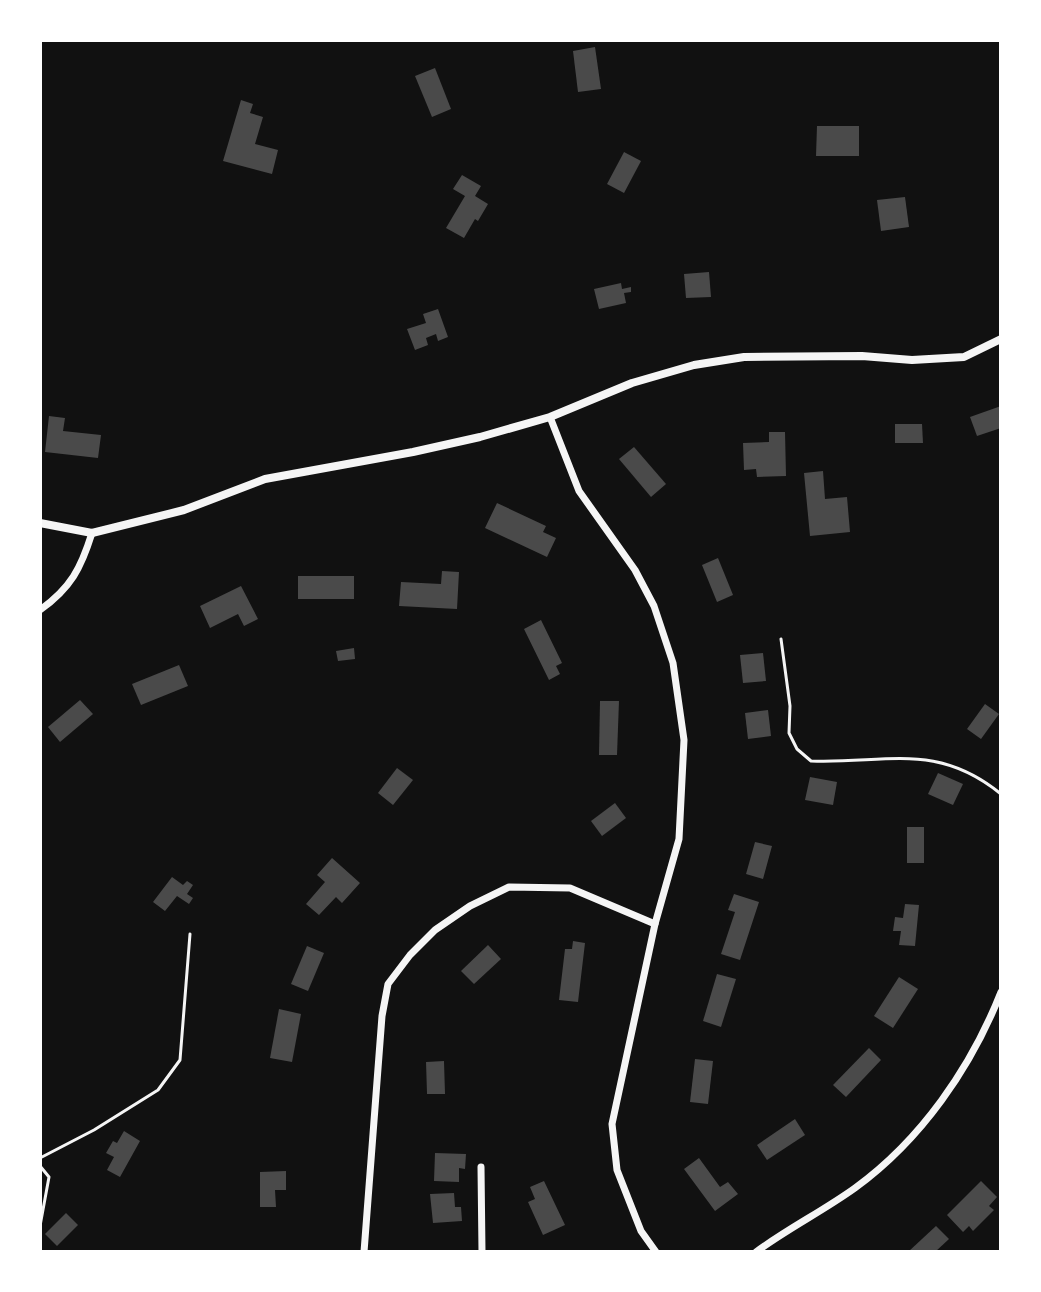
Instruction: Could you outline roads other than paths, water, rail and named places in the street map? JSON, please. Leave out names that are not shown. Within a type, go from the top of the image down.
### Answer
[{"type":"street","points":[[40,523],[92,533],[184,510],[265,479],[426,449],[550,417],[632,383],[694,365],[744,357],[862,356],[912,360],[964,357],[1001,339]]},
{"type":"street","points":[[550,417],[579,491],[635,570],[654,606],[673,663],[684,740],[679,839],[655,924],[612,1124],[617,1170],[641,1231],[656,1252]]},
{"type":"street","points":[[40,610],[70,584],[83,561],[92,533]]},
{"type":"street","points":[[364,1252],[382,1016],[388,984],[410,955],[446,921],[509,887],[570,888],[655,924]]},
{"type":"street","points":[[756,1252],[856,1188],[921,1124],[963,1072],[1001,992]]},
{"type":"street","points":[[481,1167],[482,1252]]},
{"type":"lane","points":[[781,639],[790,706],[789,733],[797,749],[811,761],[864,762],[896,756],[925,759],[964,769],[1001,794]]},
{"type":"lane","points":[[40,1158],[94,1130],[158,1090],[180,1060],[190,934]]},
{"type":"lane","points":[[40,1166],[49,1177],[40,1226]]},
{"type":"lane","points":[[40,1242],[40,1252]]}]
